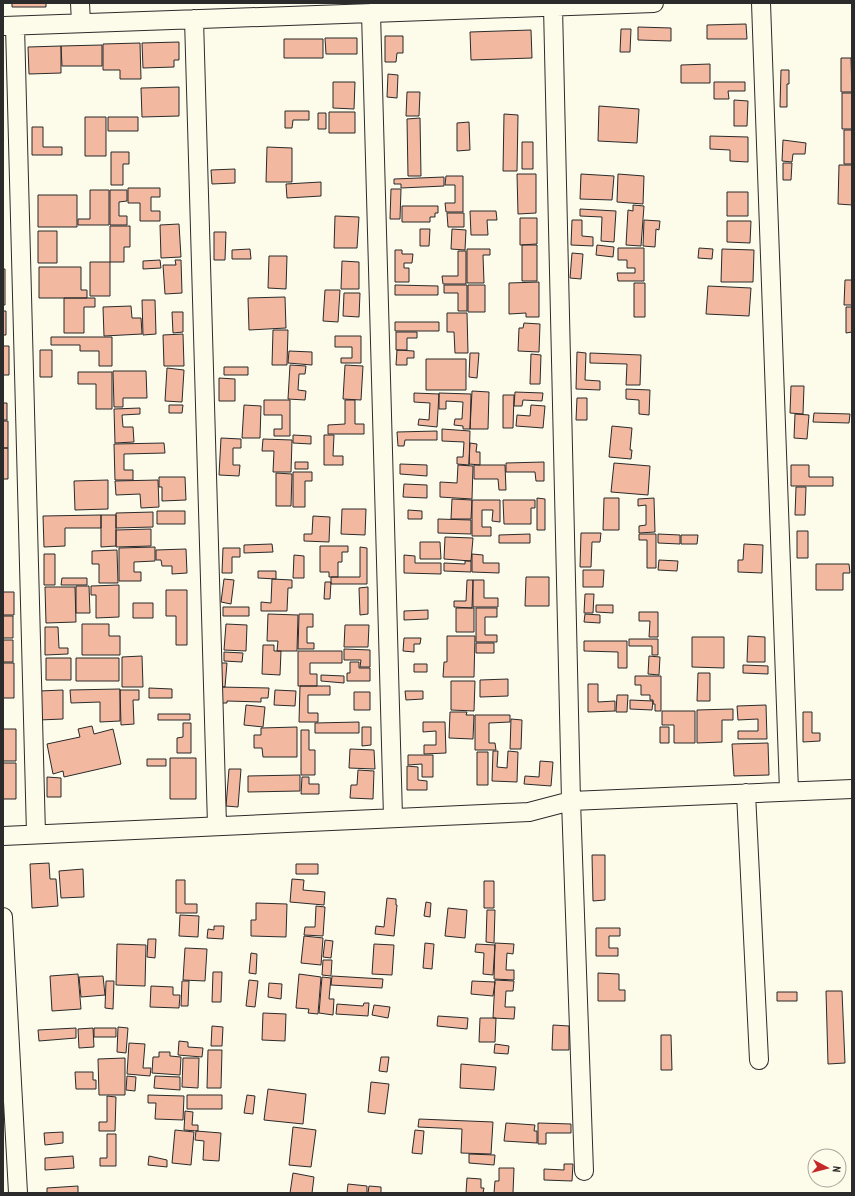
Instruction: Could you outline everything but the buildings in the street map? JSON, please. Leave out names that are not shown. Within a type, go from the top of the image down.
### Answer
[{"type":"street","points":[[80,3],[81,23]]},
{"type":"street","points":[[36,834],[9,26],[194,19],[257,10],[371,13],[435,7],[654,3]]},
{"type":"street","points":[[761,3],[789,791]]},
{"type":"street","points":[[553,6],[571,801],[584,1171]]},
{"type":"street","points":[[371,13],[392,817]]},
{"type":"street","points":[[194,19],[217,825]]},
{"type":"street","points":[[3,836],[392,817],[529,812],[571,801],[852,789]]},
{"type":"street","points":[[746,793],[759,1060]]},
{"type":"street","points":[[3,917],[10,1153],[18,1193]]}]
